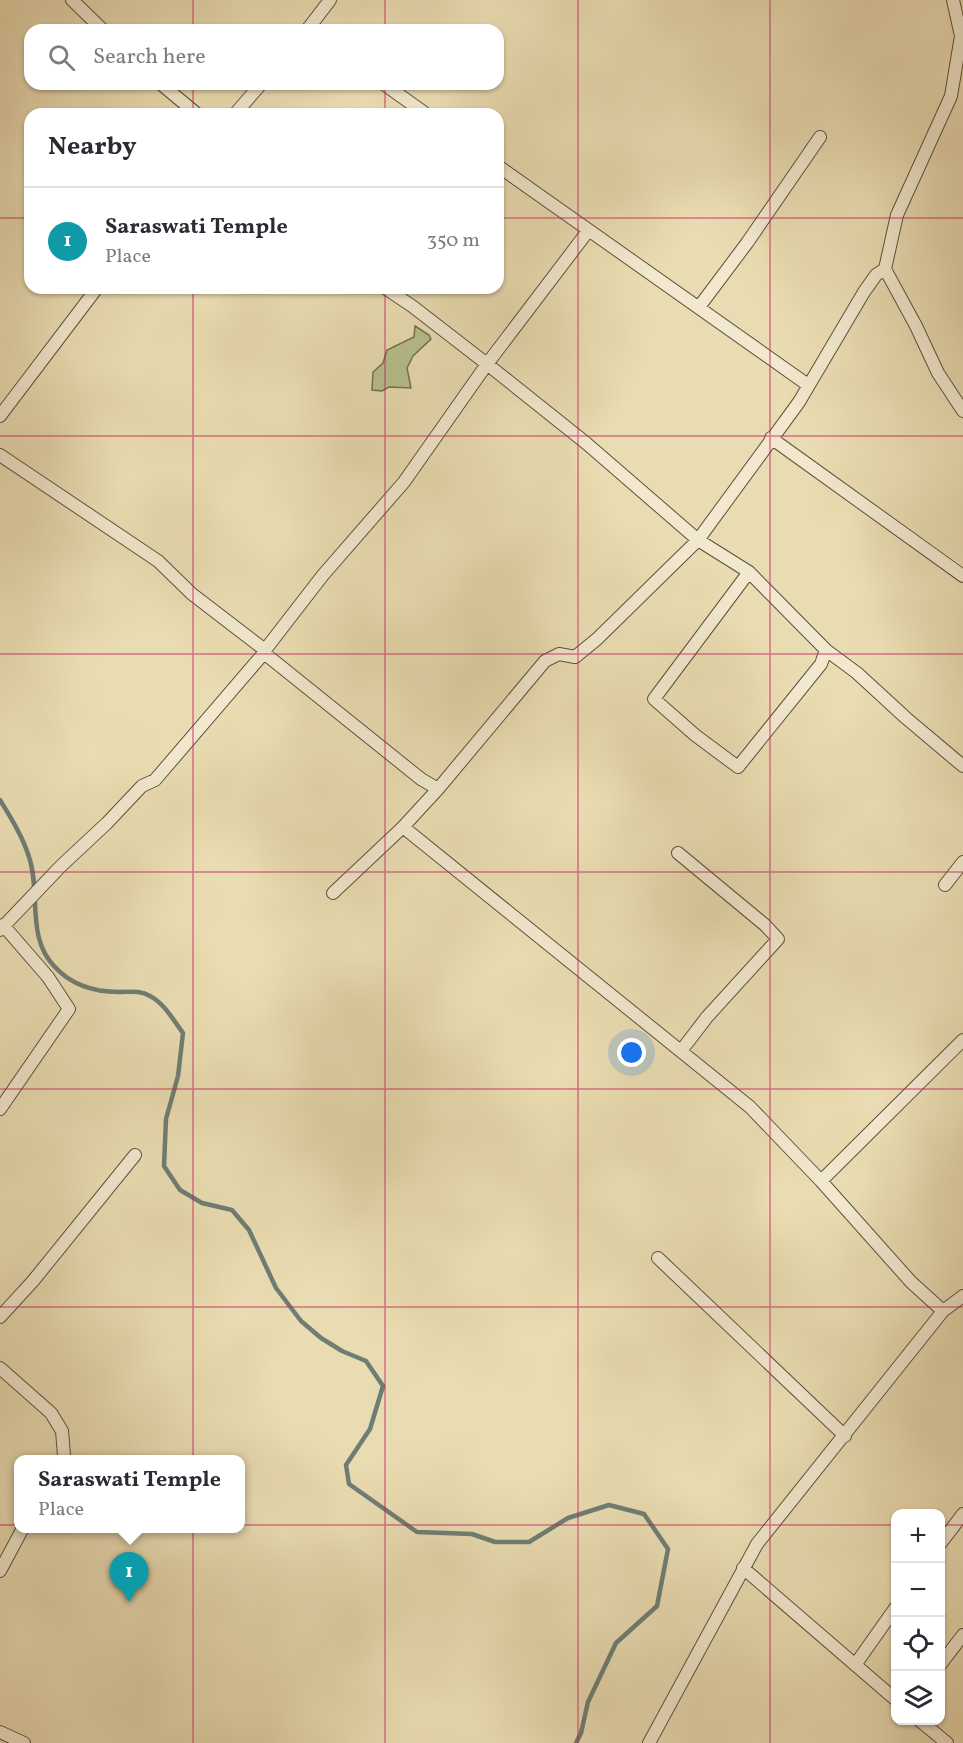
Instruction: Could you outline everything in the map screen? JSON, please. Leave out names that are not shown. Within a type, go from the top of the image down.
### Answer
[{"type":"street","points":[[72,0],[97,24]]},
{"type":"street","points":[[312,24],[330,0]]},
{"type":"street","points":[[953,0],[961,36],[951,96],[897,215],[885,269],[938,373],[963,411]]},
{"type":"street","points":[[168,90],[190,108]]},
{"type":"street","points":[[241,108],[256,90]]},
{"type":"street","points":[[392,90],[418,108]]},
{"type":"street","points":[[699,307],[747,243],[820,137]]},
{"type":"street","points":[[504,170],[808,385]]},
{"type":"street","points":[[0,1109],[69,1009],[48,978],[2,928],[142,786],[155,780],[264,651],[323,575],[404,482],[487,364],[588,231]]},
{"type":"street","points":[[333,893],[403,827],[438,789],[545,661],[559,654],[575,657],[597,639],[698,540],[808,385],[864,291],[876,275],[885,269]]},
{"type":"street","points":[[0,416],[92,294]]},
{"type":"street","points":[[394,294],[586,443],[698,540],[749,572],[826,650],[857,673],[963,766]]},
{"type":"street","points":[[771,438],[963,576]]},
{"type":"street","points":[[0,455],[158,561],[192,594],[421,779],[438,789]]},
{"type":"street","points":[[749,572],[654,699],[695,735],[738,767],[821,664],[826,650]]},
{"type":"street","points":[[403,827],[750,1107],[911,1282],[943,1311]]},
{"type":"street","points":[[678,853],[765,925],[777,939],[707,1017],[681,1051]]},
{"type":"street","points":[[945,885],[963,862]]},
{"type":"street","points":[[820,1181],[963,1040]]},
{"type":"street","points":[[0,1317],[33,1281],[135,1155]]},
{"type":"street","points":[[658,1258],[845,1436]]},
{"type":"street","points":[[649,1743],[757,1544],[943,1311],[963,1296]]},
{"type":"street","points":[[0,1368],[51,1413],[62,1431],[64,1455]]},
{"type":"street","points":[[945,1537],[963,1514]]},
{"type":"street","points":[[0,1571],[20,1533]]},
{"type":"street","points":[[743,1568],[891,1696]]},
{"type":"street","points":[[855,1665],[891,1614]]},
{"type":"street","points":[[945,1658],[963,1635]]},
{"type":"street","points":[[925,1725],[947,1743]]},
{"type":"street","points":[[0,1732],[24,1743]]},
{"type":"green space","points":[[415,326],[429,335],[431,339],[413,356],[407,368],[411,388],[389,387],[382,391],[372,390],[373,372],[383,363],[387,350],[414,337]]},
{"type":"waterway","points":[[0,800],[20,835],[29,857],[40,942],[54,966],[75,983],[91,989],[109,992],[139,992],[150,996],[164,1008],[183,1033],[178,1076],[166,1119],[164,1166],[180,1190],[202,1203],[232,1210],[249,1230],[276,1288],[301,1321],[321,1338],[342,1351],[366,1361],[383,1386],[370,1429],[346,1465],[349,1484],[417,1532],[472,1534],[495,1542],[529,1542],[568,1518],[609,1505],[644,1514],[668,1549],[657,1606],[616,1643],[588,1702],[581,1733],[576,1743]]},
{"type":"place","name":"Saraswati Temple","points":[[129,1602]]}]
